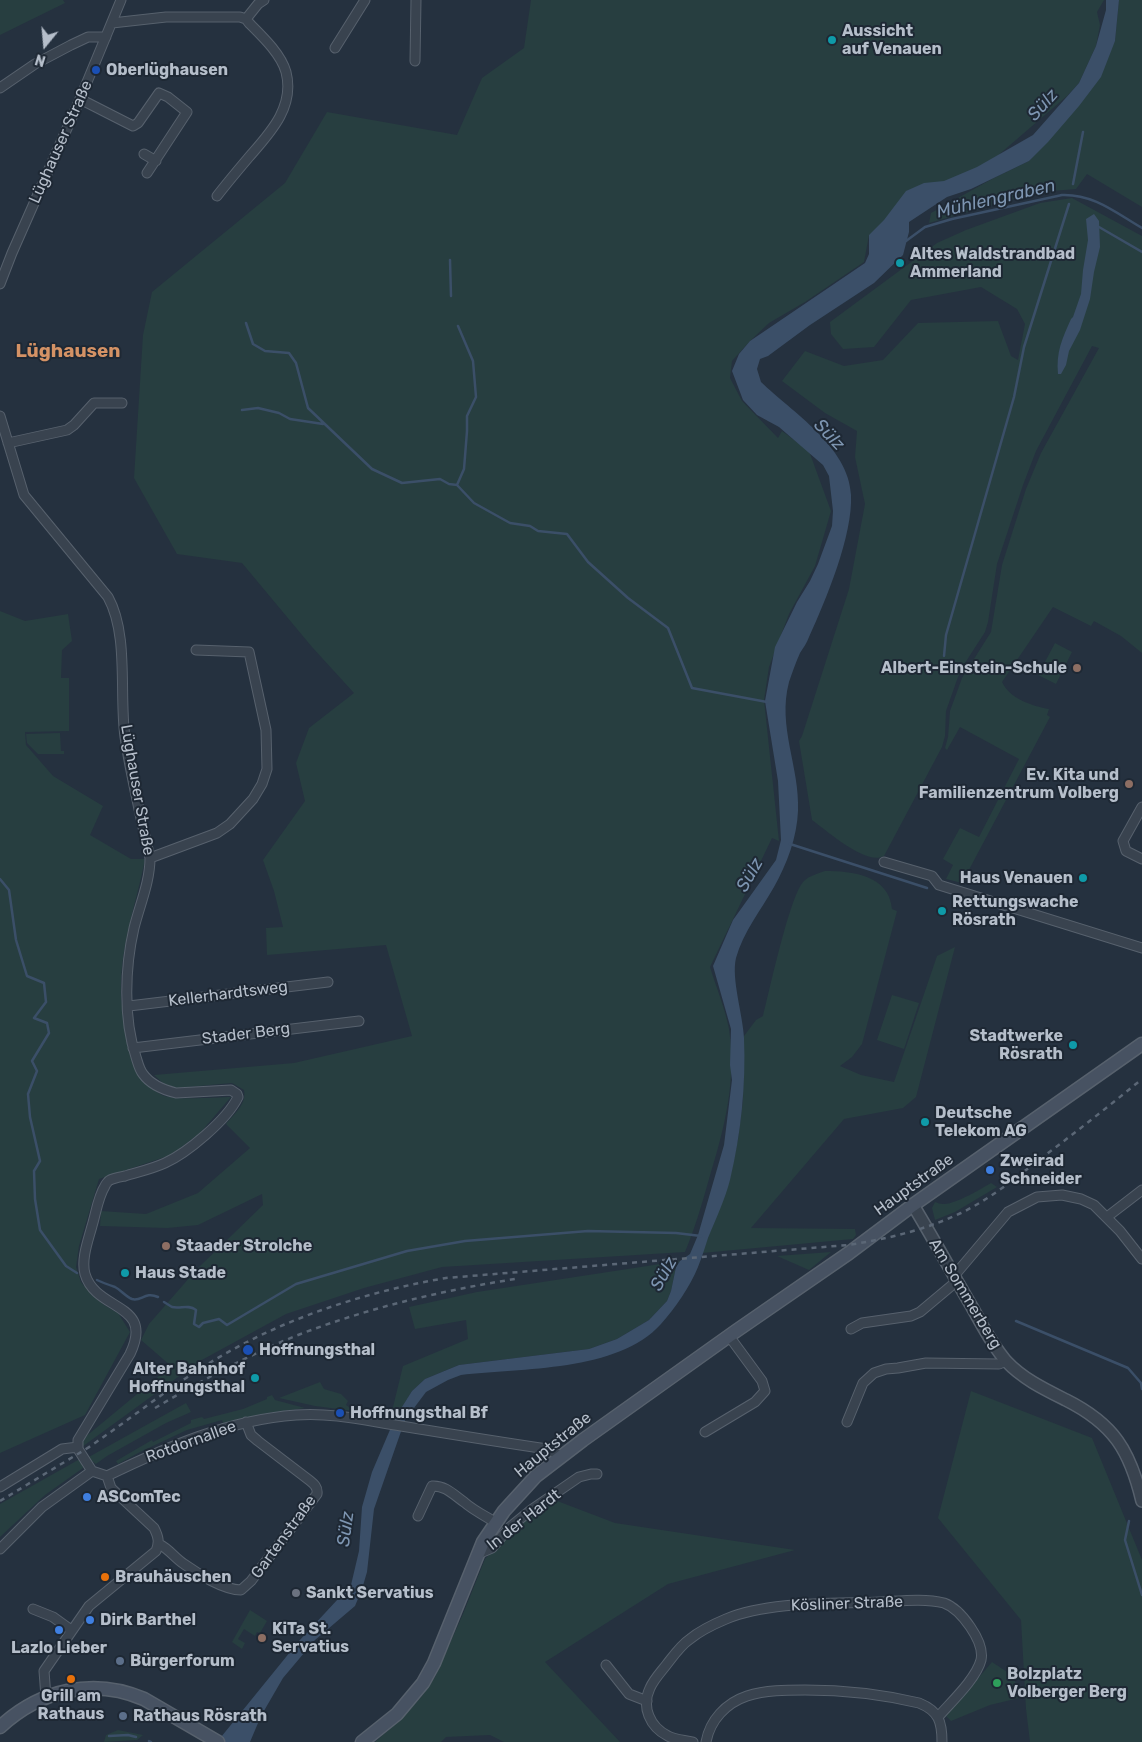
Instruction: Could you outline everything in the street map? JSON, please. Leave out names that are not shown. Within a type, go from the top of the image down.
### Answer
[{"type":"main road","name":"Hauptstraße","points":[[362,1742],[388,1722],[406,1704],[428,1674],[446,1636],[478,1554],[495,1522],[527,1485],[561,1456],[1142,1044]]},
{"type":"main road","points":[[0,1727],[28,1705],[46,1697],[70,1690],[92,1688],[114,1690],[135,1695],[215,1740]]},
{"type":"street","name":"Lüghauser Straße","points":[[0,284],[121,0]]},
{"type":"street","points":[[246,19],[258,4],[264,0]]},
{"type":"street","points":[[335,48],[365,0]]},
{"type":"street","points":[[415,61],[416,0]]},
{"type":"street","points":[[112,23],[166,17],[240,17],[246,19],[281,60],[286,72],[288,87],[287,101],[282,112],[267,136],[217,196]]},
{"type":"street","points":[[0,88],[35,64],[71,45],[88,37],[106,37]]},
{"type":"street","points":[[80,99],[133,126],[138,123],[159,93],[187,112],[147,173]]},
{"type":"street","points":[[144,154],[156,160]]},
{"type":"street","points":[[8,443],[67,430],[94,403],[122,403]]},
{"type":"street","name":"Lüghauser Straße","points":[[0,416],[24,495],[90,574],[114,608],[120,638],[125,736],[150,858],[150,873],[132,943],[127,973],[128,1006],[133,1048],[140,1070],[152,1082],[176,1093],[231,1090],[238,1097],[220,1120],[200,1140],[179,1155],[148,1170],[110,1180],[105,1185],[85,1254],[85,1273],[87,1280],[96,1292],[133,1320],[137,1329],[137,1336],[124,1364],[81,1434],[78,1447]]},
{"type":"street","points":[[150,858],[217,833],[230,824],[253,799],[262,784],[267,769],[266,730],[249,652],[196,650]]},
{"type":"street","points":[[1142,807],[1123,841],[1126,851],[1142,859]]},
{"type":"street","points":[[884,862],[932,876],[939,885],[1142,948]]},
{"type":"street","name":"Kellerhardtsweg","points":[[128,1006],[328,982]]},
{"type":"street","name":"Stader Berg","points":[[133,1048],[360,1021]]},
{"type":"street","points":[[1107,1217],[1142,1190]]},
{"type":"street","points":[[851,1329],[862,1323],[911,1316],[920,1312],[956,1279],[1008,1212],[1036,1197],[1062,1195],[1081,1199],[1094,1206],[1107,1217],[1142,1259]]},
{"type":"street","name":"Am Sommerberg","points":[[913,1205],[992,1341],[1006,1361],[1032,1383],[1084,1410],[1105,1426],[1128,1457],[1142,1502]]},
{"type":"street","points":[[705,1432],[755,1402],[765,1391],[762,1381],[729,1336]]},
{"type":"street","points":[[847,1422],[863,1383],[874,1373],[886,1369],[926,1363],[999,1364],[1006,1361]]},
{"type":"street","name":"Rotdornallee","points":[[107,1476],[170,1447],[204,1434],[246,1422],[279,1416],[313,1414],[547,1449],[561,1456]]},
{"type":"street","name":"Gartenstraße","points":[[159,1544],[185,1564],[225,1587],[241,1590],[251,1581],[315,1497],[318,1490],[309,1480],[251,1435],[246,1422]]},
{"type":"street","points":[[0,1487],[62,1449],[78,1447],[92,1471],[107,1476],[110,1488],[154,1528],[158,1535],[159,1544],[156,1551],[89,1606],[71,1630],[44,1671],[46,1697]]},
{"type":"street","points":[[0,1549],[42,1507],[92,1471]]},
{"type":"street","name":"In der Hardt","points":[[478,1554],[492,1548],[510,1527],[531,1510],[579,1478],[597,1474]]},
{"type":"street","points":[[418,1516],[432,1486],[439,1486],[459,1497],[463,1502],[495,1522]]},
{"type":"street","name":"Kösliner Straße","points":[[647,1701],[648,1692],[653,1681],[688,1640],[727,1618],[769,1607],[934,1601],[946,1604],[957,1611],[976,1636],[981,1645],[982,1653],[978,1669],[938,1717]]},
{"type":"street","points":[[32,1609],[53,1617],[71,1630]]},
{"type":"street","points":[[606,1665],[629,1694],[647,1701],[647,1713],[657,1729],[668,1736],[694,1742]]},
{"type":"street","points":[[706,1742],[710,1727],[724,1710],[738,1700],[759,1692],[790,1690],[825,1690],[880,1696],[919,1703],[927,1706],[938,1717],[942,1742]]},
{"type":"green space","points":[[0,0],[63,0],[65,3],[0,35]]},
{"type":"green space","points":[[531,0],[1104,0],[1097,12],[1100,25],[1096,46],[1079,83],[1067,96],[988,164],[869,235],[864,262],[805,302],[769,323],[732,361],[730,378],[742,401],[778,438],[782,431],[809,451],[831,511],[815,566],[789,614],[769,667],[764,700],[779,841],[772,838],[710,967],[729,1029],[731,1048],[730,1086],[720,1142],[685,1252],[442,1267],[364,1288],[286,1314],[200,1361],[82,1447],[84,1438],[171,1366],[141,1340],[149,1324],[197,1269],[263,1205],[262,1194],[198,1225],[167,1228],[100,1226],[101,1211],[146,1214],[198,1193],[250,1148],[226,1124],[242,1104],[244,1090],[232,1083],[177,1088],[164,1084],[154,1075],[294,1063],[412,1036],[386,945],[267,955],[266,928],[283,927],[274,891],[263,860],[305,801],[296,763],[309,728],[354,693],[312,647],[242,563],[177,554],[134,478],[143,335],[152,292],[285,183],[327,112],[457,135],[482,78],[524,48]]},
{"type":"green space","points":[[1119,0],[1142,0],[1142,207],[1087,174],[1076,189],[1040,192],[929,223],[931,213],[1029,161],[1115,41]]},
{"type":"green space","points":[[1072,198],[1142,236],[1142,653],[1121,636],[1094,621],[1091,626],[1053,607],[1002,682],[1010,693],[1022,701],[1049,709],[1047,715],[1050,717],[962,883],[946,879],[953,865],[943,859],[960,828],[979,837],[1019,759],[960,727],[947,750],[945,748],[950,711],[962,678],[991,632],[1002,565],[1026,489],[1041,453],[1099,348],[1092,346],[1036,451],[997,564],[985,632],[958,677],[946,711],[945,736],[942,747],[884,856],[876,858],[846,846],[812,820],[799,741],[849,589],[865,504],[855,457],[857,431],[825,413],[782,381],[805,351],[844,366],[883,360],[918,323],[998,321],[1011,356],[1018,360],[1025,324],[1017,309],[981,287],[911,300],[874,347],[843,349],[831,334],[830,322],[937,243],[966,230],[1040,203]]},
{"type":"green space","points":[[0,611],[25,621],[68,614],[72,641],[62,650],[61,678],[69,678],[69,731],[25,732],[26,745],[53,776],[103,806],[90,835],[131,859],[145,859],[126,939],[122,971],[122,1002],[129,1049],[135,1067],[145,1082],[162,1095],[168,1097],[231,1097],[200,1133],[171,1155],[99,1179],[79,1246],[76,1267],[81,1282],[104,1305],[118,1313],[130,1332],[85,1415],[0,1453]]},
{"type":"green space","points":[[1055,643],[1072,652],[1056,684],[1038,675]]},
{"type":"green space","points":[[60,733],[61,751],[64,751],[64,754],[38,754],[27,743],[26,734]]},
{"type":"green space","points":[[825,871],[857,874],[877,882],[889,898],[892,909],[897,911],[862,1044],[852,1057],[840,1066],[861,1075],[894,1082],[937,956],[955,947],[916,1097],[903,1108],[844,1119],[751,1228],[855,1229],[856,1235],[853,1239],[702,1253],[729,1182],[738,1139],[743,1100],[744,1036],[756,1020],[763,1016],[786,923],[798,890],[806,879]]},
{"type":"green space","points":[[892,995],[919,1003],[904,1049],[877,1040]]},
{"type":"green space","points":[[991,1183],[997,1187],[955,1212],[935,1220],[932,1208],[935,1202],[948,1204],[954,1202]]},
{"type":"green space","points":[[831,1252],[809,1270],[777,1256]]},
{"type":"green space","points":[[680,1261],[676,1267],[667,1301],[649,1320],[617,1339],[589,1349],[459,1365],[425,1379],[412,1391],[402,1407],[392,1411],[403,1366],[468,1339],[466,1320],[415,1329],[409,1307],[477,1292]]},
{"type":"green space","points":[[320,1382],[324,1389],[341,1394],[348,1401],[346,1405],[354,1411],[315,1406],[279,1398]]},
{"type":"green space","points":[[971,1391],[1092,1438],[1142,1560],[1142,1742],[1030,1742],[1026,1709],[1021,1620],[938,1518]]},
{"type":"green space","points":[[272,1395],[275,1400],[305,1408],[262,1414],[223,1423],[222,1420],[187,1430],[118,1464],[116,1461],[152,1440],[153,1442],[191,1423],[191,1420],[202,1417],[204,1419],[243,1409]]},
{"type":"green space","points":[[186,1403],[191,1412],[166,1423],[96,1464],[87,1458]]},
{"type":"green space","points":[[78,1460],[82,1460],[83,1468],[45,1495],[0,1537],[0,1504]]},
{"type":"green space","points":[[552,1499],[615,1523],[795,1550],[668,1584],[545,1662],[620,1742],[504,1742],[490,1735],[446,1737],[441,1742],[375,1742],[403,1717],[422,1696],[435,1677],[485,1559],[519,1523]]},
{"type":"green space","points":[[250,1610],[267,1621],[260,1633],[257,1632],[255,1636],[244,1629],[238,1639],[245,1643],[242,1649],[232,1642]]},
{"type":"green space","points":[[992,1662],[1014,1680],[1019,1698],[990,1705],[951,1721],[946,1716]]},
{"type":"green space","points":[[118,1730],[143,1735],[137,1740],[104,1742],[106,1735]]},
{"type":"water","points":[[1106,0],[1119,0],[1115,41],[1101,77],[1048,142],[1029,161],[971,189],[947,197],[909,222],[909,232],[903,255],[874,283],[810,325],[768,356],[760,359],[757,369],[761,382],[817,432],[840,461],[848,478],[851,495],[850,511],[848,529],[837,567],[823,605],[800,653],[789,682],[786,715],[798,795],[796,831],[783,869],[748,930],[736,958],[736,986],[744,1038],[740,1127],[728,1187],[695,1275],[682,1297],[661,1324],[643,1340],[620,1351],[567,1365],[461,1375],[426,1392],[405,1420],[374,1509],[367,1572],[355,1606],[315,1640],[283,1678],[261,1716],[250,1742],[217,1742],[299,1641],[351,1585],[359,1551],[362,1507],[372,1472],[395,1418],[412,1391],[425,1379],[459,1365],[589,1349],[617,1339],[649,1320],[667,1301],[676,1267],[680,1261],[690,1254],[698,1235],[724,1145],[732,1080],[730,1065],[731,1029],[713,966],[733,920],[776,860],[781,840],[778,781],[765,701],[775,647],[797,602],[810,581],[832,526],[833,511],[829,476],[823,465],[779,427],[757,415],[743,400],[732,371],[739,354],[750,341],[865,263],[869,254],[869,235],[884,220],[906,191],[924,183],[944,181],[977,167],[1033,135],[1079,83],[1096,46],[1106,10]]},
{"type":"water","points":[[1094,214],[1099,221],[1100,247],[1090,299],[1080,330],[1069,351],[1066,365],[1061,374],[1058,374],[1060,346],[1081,294],[1088,240],[1086,219]]},
{"type":"waterway","points":[[1073,184],[1083,132]]},
{"type":"waterway","name":"Mühlengraben","points":[[906,241],[925,227],[952,219],[1062,195],[1095,201],[1142,228]]},
{"type":"waterway","points":[[944,656],[946,635],[1014,397],[1024,347],[1069,204]]},
{"type":"waterway","points":[[1099,227],[1142,252]]},
{"type":"waterway","points":[[450,260],[451,296]]},
{"type":"waterway","points":[[246,323],[253,344],[265,351],[289,353],[296,363],[308,408],[372,469],[402,483],[440,479],[449,484],[457,485],[474,503],[510,523],[530,526],[538,531],[567,534],[588,562],[628,598],[668,628],[692,688],[767,702]]},
{"type":"waterway","points":[[457,485],[464,469],[467,416],[476,397],[473,361],[458,326]]},
{"type":"waterway","points":[[242,410],[258,408],[279,413],[290,419],[323,424]]},
{"type":"waterway","points":[[790,844],[927,888]]},
{"type":"waterway","points":[[0,879],[9,890],[16,940],[27,976],[44,983],[46,1002],[34,1018],[47,1023],[49,1033],[32,1061],[37,1071],[28,1094],[30,1117],[40,1161],[34,1171],[35,1199],[40,1230],[66,1266],[77,1273]]},
{"type":"waterway","points":[[164,1302],[172,1307],[190,1307],[196,1310],[194,1324],[199,1327],[203,1323],[219,1319],[227,1325],[296,1284],[407,1251],[465,1241],[588,1231],[676,1233],[701,1236]]},
{"type":"waterway","points":[[97,1280],[115,1287],[135,1300],[150,1295],[158,1297]]},
{"type":"waterway","points":[[1016,1321],[1128,1368],[1141,1383],[1142,1389]]},
{"type":"waterway","points":[[1129,1521],[1125,1540],[1142,1595]]},
{"type":"waterway","points":[[109,1736],[128,1735],[136,1737]]},
{"type":"railway","points":[[86,1449],[211,1362],[295,1320],[354,1299],[446,1278],[848,1245],[891,1237],[920,1229],[961,1213],[1002,1188],[1142,1079]]},
{"type":"railway","points":[[155,1408],[243,1360],[324,1325],[405,1301],[515,1279]]},
{"type":"railway","points":[[0,1501],[91,1446]]},
{"type":"place","name":"Aussicht auf Venauen","points":[[832,40]]},
{"type":"place","name":"Oberlüghausen","points":[[96,70]]},
{"type":"place","name":"Altes Waldstrandbad Ammerland","points":[[900,263]]},
{"type":"place","name":"Albert-Einstein-Schule","points":[[1077,668]]},
{"type":"place","name":"Ev. Kita und Familienzentrum Volberg","points":[[1129,784]]},
{"type":"place","name":"Haus Venauen","points":[[1083,878]]},
{"type":"place","name":"Rettungswache Rösrath","points":[[942,911]]},
{"type":"place","name":"Stadtwerke Rösrath","points":[[1073,1045]]},
{"type":"place","name":"Deutsche Telekom AG","points":[[925,1122]]},
{"type":"place","name":"Zweirad Schneider","points":[[990,1170]]},
{"type":"place","name":"Staader Strolche","points":[[166,1246]]},
{"type":"place","name":"Haus Stade","points":[[125,1273]]},
{"type":"place","name":"Hoffnungsthal","points":[[248,1350]]},
{"type":"place","name":"Alter Bahnhof Hoffnungsthal","points":[[255,1378]]},
{"type":"place","name":"Hoffnungsthal Bf","points":[[340,1413]]},
{"type":"place","name":"ASComTec","points":[[87,1497]]},
{"type":"place","name":"Brauhäuschen","points":[[105,1577]]},
{"type":"place","name":"Sankt Servatius","points":[[296,1593]]},
{"type":"place","name":"Dirk Barthel","points":[[90,1620]]},
{"type":"place","name":"Lazlo Lieber","points":[[59,1630]]},
{"type":"place","name":"KiTa St. Servatius","points":[[262,1638]]},
{"type":"place","name":"Bürgerforum","points":[[120,1661]]},
{"type":"place","name":"Grill am Rathaus","points":[[71,1679]]},
{"type":"place","name":"Bolzplatz Volberger Berg","points":[[997,1683]]},
{"type":"place","name":"Rathaus Rösrath","points":[[123,1716]]},
{"type":"district","name":"Lüghausen","points":[[68,352]]},
{"type":"water label","name":"Sülz","points":[[1043,105]]},
{"type":"water label","name":"Sülz","points":[[829,435]]},
{"type":"water label","name":"Sülz","points":[[750,875]]},
{"type":"water label","name":"Sülz","points":[[664,1274]]},
{"type":"water label","name":"Sülz","points":[[346,1529]]}]
